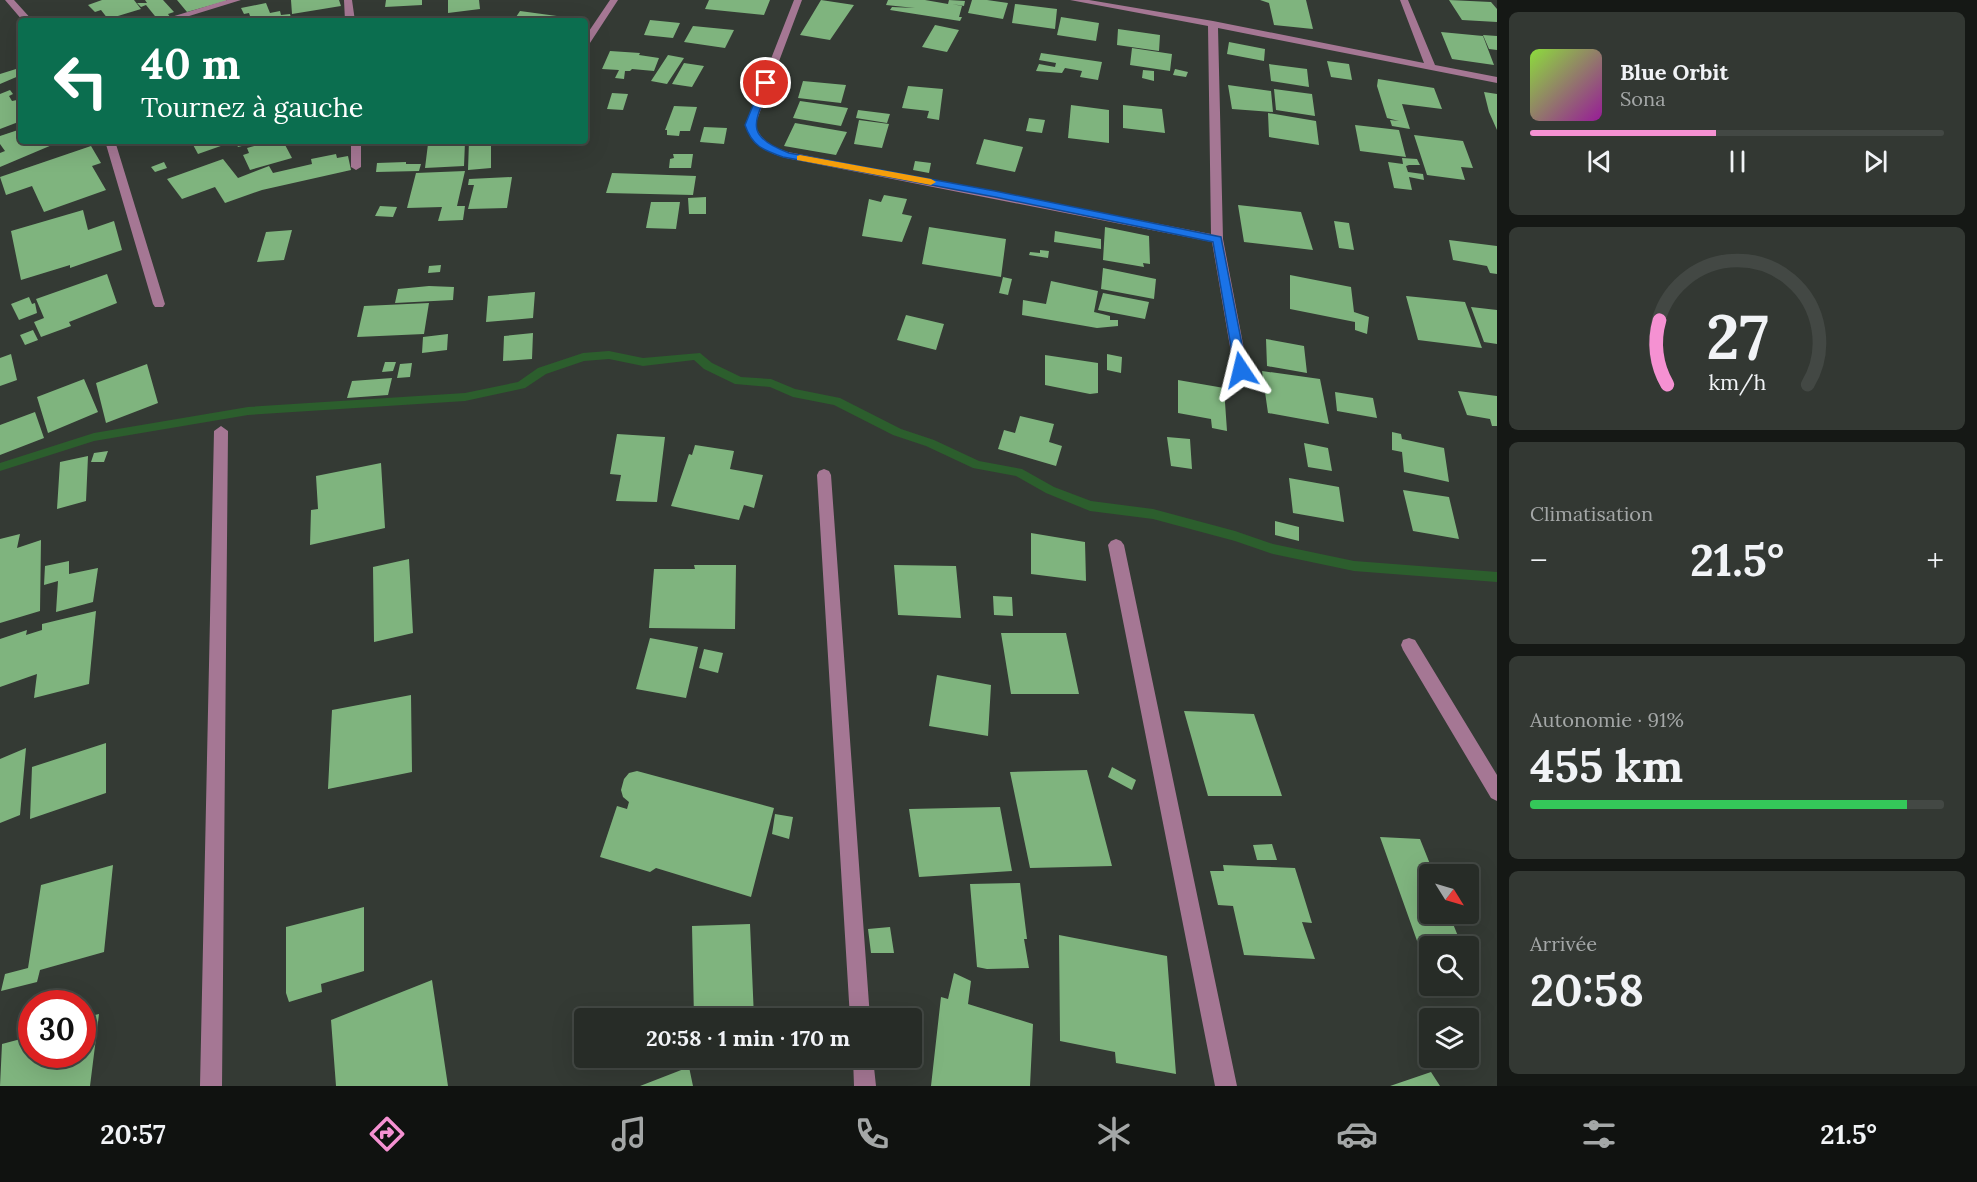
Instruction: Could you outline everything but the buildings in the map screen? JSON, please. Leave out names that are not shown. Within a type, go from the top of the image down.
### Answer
[{"type":"street","points":[[9,0],[25,18]]},
{"type":"street","points":[[174,18],[237,0]]},
{"type":"street","points":[[348,0],[350,18]]},
{"type":"street","points":[[588,39],[614,0]]},
{"type":"street","points":[[798,0],[750,125],[754,138],[770,149],[786,155],[1217,239]]},
{"type":"street","points":[[1074,0],[1212,24],[1431,69],[1497,80]]},
{"type":"street","points":[[1404,0],[1431,69]]},
{"type":"street","points":[[1212,24],[1217,239],[1241,370]]},
{"type":"street","points":[[111,144],[159,304]]},
{"type":"street","points":[[356,144],[356,167]]},
{"type":"street","points":[[211,1086],[220,431]]},
{"type":"street","points":[[824,475],[859,1008]]},
{"type":"street","points":[[1116,545],[1226,1086]]},
{"type":"street","points":[[1409,645],[1497,792]]},
{"type":"street","points":[[864,1068],[865,1086]]},
{"type":"waterway","points":[[0,467],[94,437],[248,411],[465,397],[521,385],[542,371],[583,357],[609,355],[643,362],[696,356],[708,366],[739,381],[771,383],[793,393],[836,401],[897,432],[930,443],[977,465],[1018,472],[1050,490],[1090,506],[1153,514],[1235,536],[1273,549],[1354,566],[1497,577]]},
{"type":"slow traffic","points":[[800,158],[931,182]]},
{"type":"route","points":[[766,83],[750,125],[754,138],[770,149],[786,155],[1217,239],[1241,370]]}]
